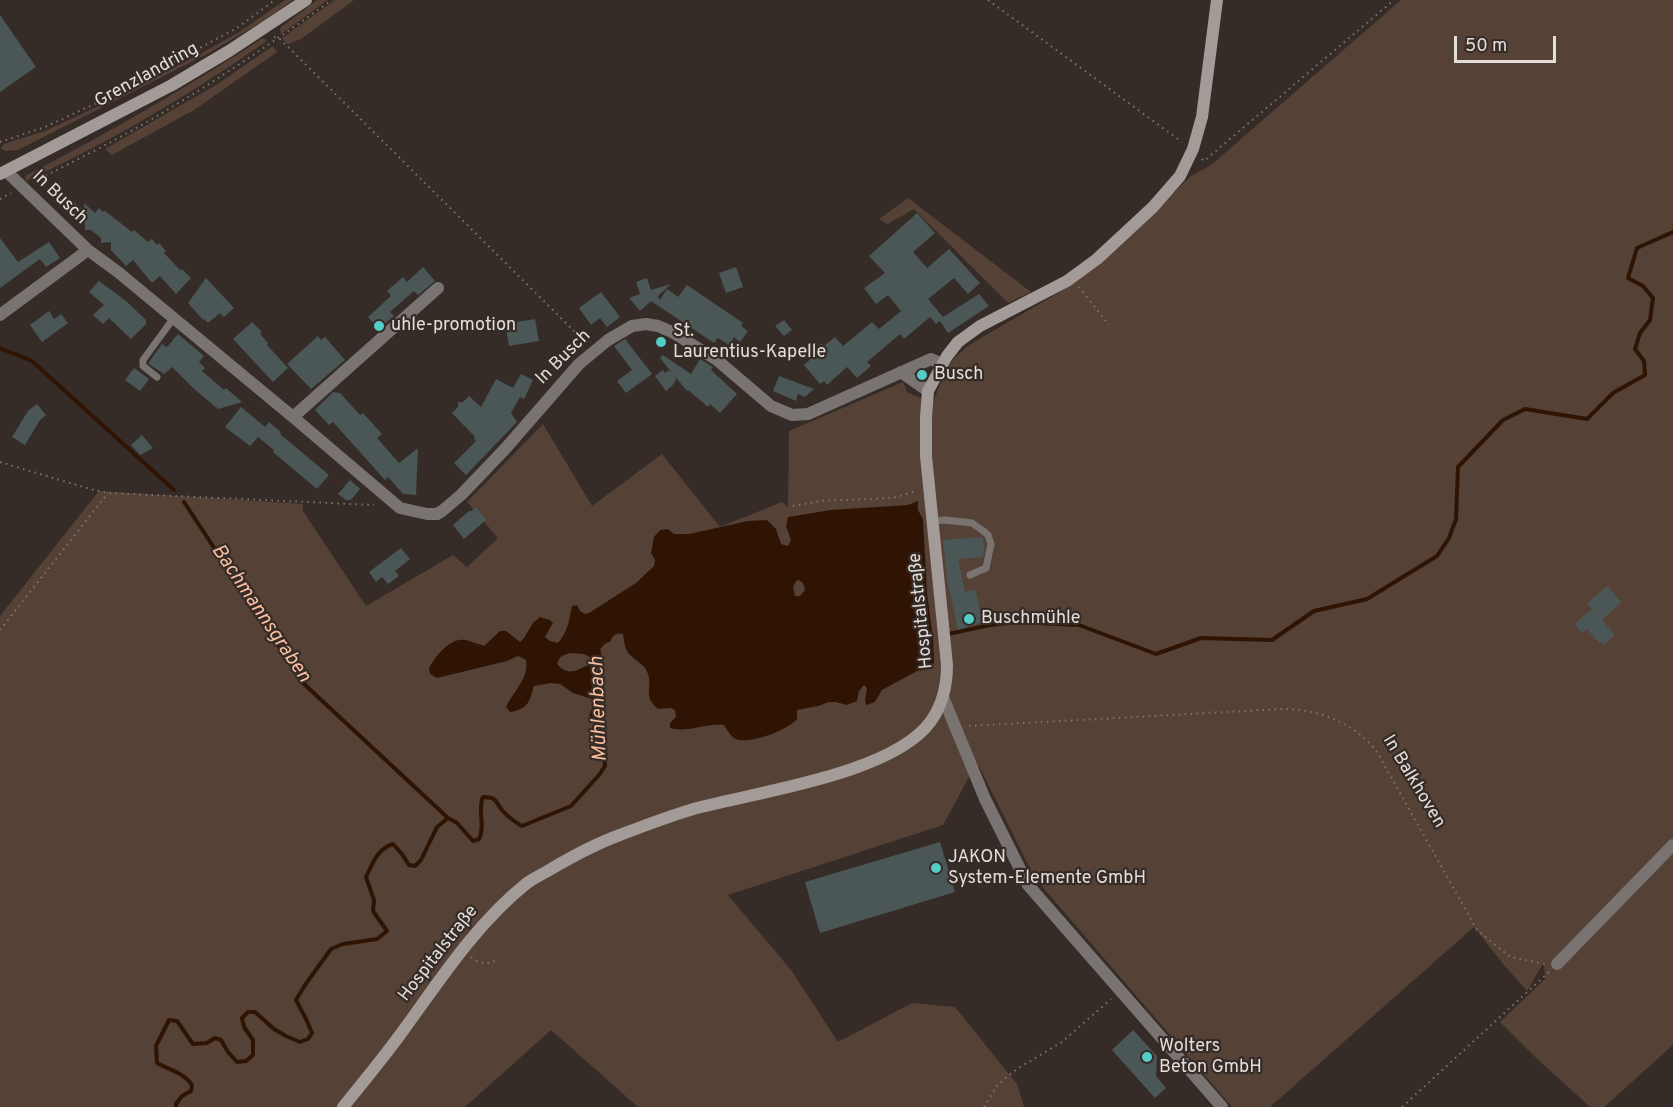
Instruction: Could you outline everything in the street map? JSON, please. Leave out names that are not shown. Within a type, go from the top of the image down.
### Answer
[{"type":"street","name":"Grenzlandring","points":[[2,170],[172,85],[261,31],[306,0]]},
{"type":"street","name":"Hospitalstraße","points":[[343,1107],[388,1052],[462,950],[499,908],[529,882],[576,854],[610,839],[698,808],[830,776],[867,763],[899,747],[920,733],[931,721],[943,697],[947,681],[947,665],[928,487],[926,426],[928,392],[942,364],[958,342],[980,326],[1072,277],[1097,259],[1153,207],[1180,176],[1193,149],[1205,99],[1217,0]]},
{"type":"street","name":"In Busch","points":[[2,170],[88,250],[118,272],[400,508],[427,514],[437,514],[461,495],[579,364],[608,340],[632,326],[646,324],[672,332],[717,360],[771,406],[792,416],[808,414],[932,359],[942,364]]},
{"type":"street","name":"In Busch","points":[[0,315],[88,250]]},
{"type":"street","points":[[293,417],[438,288]]},
{"type":"street","points":[[901,372],[928,392]]},
{"type":"street","points":[[943,697],[985,799],[1028,885],[1222,1107]]},
{"type":"street","points":[[1557,964],[1671,850]]},
{"type":"lane","points":[[157,377],[143,366],[143,360],[173,319]]},
{"type":"lane","points":[[931,521],[972,523],[988,535],[991,544],[986,568],[970,575]]},
{"type":"path","points":[[0,142],[45,127],[196,51],[237,28],[275,0]]},
{"type":"path","points":[[0,199],[84,157],[171,108],[279,38],[332,0]]},
{"type":"path","points":[[988,0],[1193,149],[1204,161],[1394,0]]},
{"type":"path","points":[[261,31],[279,38],[594,351]]},
{"type":"path","points":[[1072,277],[1109,325]]},
{"type":"path","points":[[0,462],[90,489],[108,492],[374,505]]},
{"type":"path","points":[[793,506],[821,501],[893,498],[928,487]]},
{"type":"path","points":[[0,630],[108,492]]},
{"type":"path","name":"In Balkhoven","points":[[954,727],[1281,709],[1324,714],[1357,732],[1377,752],[1477,930],[1510,957],[1557,964]]},
{"type":"path","points":[[462,950],[476,962],[486,964],[495,962]]},
{"type":"path","points":[[1402,1107],[1557,964]]},
{"type":"path","points":[[984,1107],[998,1084],[1017,1069],[1062,1042],[1120,991]]},
{"type":"shaded area","points":[[285,0],[293,0],[268,18],[209,53],[18,150],[5,151],[1,148],[4,144],[45,131],[99,106],[202,53],[241,31]]},
{"type":"shaded area","points":[[317,0],[328,0],[281,34],[280,28]]},
{"type":"shaded area","points":[[335,0],[354,0],[301,39],[288,44],[282,38]]},
{"type":"shaded area","points":[[1401,0],[1673,0],[1673,1045],[1604,1107],[1590,1107],[1500,1022],[1545,979],[1544,962],[1527,991],[1474,927],[1270,1107],[1232,1107],[1034,877],[979,766],[969,777],[943,825],[728,895],[791,970],[838,1042],[912,1003],[955,1007],[1017,1084],[1024,1107],[638,1107],[551,1030],[465,1107],[0,1107],[0,616],[99,491],[303,504],[303,511],[366,606],[453,555],[467,567],[498,538],[467,502],[543,424],[592,506],[662,454],[720,527],[782,502],[788,507],[789,431],[903,382],[907,392],[921,398],[931,407],[953,359],[969,345],[1063,290],[1109,254],[1191,176],[1211,165]]},
{"type":"shaded area","points":[[263,38],[267,41],[174,101],[117,135],[26,181],[25,176],[146,110]]},
{"type":"shaded area","points":[[273,46],[277,52],[194,110],[112,155],[105,149],[216,85]]},
{"type":"shaded area","points":[[908,198],[1031,292],[1008,303],[914,209],[888,224],[879,219]]},
{"type":"water","points":[[918,501],[918,510],[923,519],[934,663],[930,669],[917,671],[882,690],[875,702],[866,705],[867,688],[864,685],[859,691],[857,701],[847,705],[829,702],[797,710],[797,719],[786,728],[750,740],[734,738],[724,725],[670,728],[670,723],[676,717],[675,710],[658,709],[650,700],[647,671],[629,654],[623,634],[615,635],[600,650],[596,674],[602,684],[604,697],[600,709],[592,718],[589,716],[595,700],[573,693],[560,684],[551,683],[534,686],[527,704],[521,709],[510,712],[506,707],[523,679],[526,667],[526,660],[518,656],[507,661],[437,678],[430,674],[429,668],[435,659],[454,642],[465,640],[484,646],[500,631],[506,631],[520,642],[540,617],[553,623],[545,637],[558,643],[566,630],[572,606],[577,605],[580,611],[585,614],[589,613],[636,583],[654,566],[655,560],[651,553],[654,537],[660,530],[668,529],[674,534],[689,534],[748,521],[767,520],[776,529],[781,544],[788,546],[791,540],[786,526],[788,517],[831,510],[908,505]],"holes":[[[799,580],[803,583],[805,590],[800,596],[795,596],[793,587]],[[569,653],[584,654],[593,659],[591,664],[578,670],[566,671],[557,664],[560,657]]]},
{"type":"building","points":[[0,15],[36,67],[0,92]]},
{"type":"building","points":[[72,200],[82,209],[74,218],[64,210]]},
{"type":"building","points":[[84,203],[95,213],[99,208],[105,211],[148,242],[152,239],[157,245],[159,243],[166,251],[164,253],[191,278],[176,294],[160,276],[152,283],[133,260],[126,266],[111,250],[111,242],[101,243],[101,238],[91,230],[85,230]]},
{"type":"building","points":[[917,213],[935,233],[913,252],[927,268],[949,249],[980,283],[968,294],[954,278],[928,299],[943,317],[979,294],[989,306],[948,333],[940,321],[936,324],[930,317],[904,339],[900,334],[867,362],[871,366],[857,378],[847,367],[827,385],[824,381],[820,384],[804,365],[816,354],[813,350],[822,343],[824,346],[835,337],[843,346],[872,322],[879,329],[901,311],[888,295],[876,304],[864,288],[885,273],[869,256]]},
{"type":"building","points":[[0,238],[18,262],[49,242],[60,258],[46,267],[40,259],[0,288]]},
{"type":"building","points":[[423,267],[435,281],[418,295],[414,291],[390,312],[394,316],[379,329],[368,317],[391,296],[387,291],[403,277],[407,282]]},
{"type":"building","points":[[736,267],[743,287],[726,293],[719,273]]},
{"type":"building","points":[[206,278],[234,308],[224,317],[220,313],[208,323],[188,303]]},
{"type":"building","points":[[647,278],[651,290],[671,284],[658,296],[660,300],[667,289],[678,297],[687,285],[743,323],[741,326],[748,331],[740,342],[734,337],[729,345],[718,338],[714,343],[651,301],[640,311],[629,298],[640,294],[636,282]]},
{"type":"building","points":[[99,281],[126,301],[146,320],[146,324],[131,339],[109,318],[103,324],[93,315],[104,305],[89,292]]},
{"type":"building","points":[[601,292],[620,317],[607,327],[600,318],[591,325],[579,308]]},
{"type":"building","points":[[49,311],[54,319],[61,314],[68,323],[42,342],[30,325]]},
{"type":"building","points":[[535,319],[539,341],[509,346],[505,324]]},
{"type":"building","points":[[784,320],[792,330],[784,336],[775,326]]},
{"type":"building","points":[[252,322],[262,332],[260,334],[268,343],[267,345],[288,368],[273,382],[233,339]]},
{"type":"building","points":[[178,334],[204,356],[199,362],[205,368],[202,371],[242,402],[218,409],[172,367],[164,374],[149,364],[162,344],[167,347]]},
{"type":"building","points":[[318,336],[321,340],[325,337],[345,360],[311,389],[287,364]]},
{"type":"building","points":[[625,339],[652,374],[626,393],[617,381],[632,370],[614,346]]},
{"type":"building","points":[[663,355],[691,374],[700,359],[713,367],[711,370],[737,394],[720,413],[710,404],[708,407],[687,391],[660,358]]},
{"type":"building","points":[[134,368],[149,379],[140,391],[125,380]]},
{"type":"building","points":[[663,370],[665,373],[669,370],[677,378],[666,391],[655,376]]},
{"type":"building","points":[[521,374],[533,380],[524,399],[520,397],[511,413],[517,422],[466,475],[454,463],[476,441],[475,437],[452,413],[458,407],[458,402],[463,402],[469,396],[481,407],[496,379],[513,388]]},
{"type":"building","points":[[779,376],[814,389],[805,397],[798,394],[796,401],[773,391]]},
{"type":"building","points":[[333,392],[340,393],[360,415],[363,413],[382,434],[377,438],[399,463],[418,448],[416,495],[403,494],[388,477],[385,480],[333,422],[329,425],[315,410]]},
{"type":"building","points":[[37,404],[46,415],[40,420],[25,445],[12,437],[28,411]]},
{"type":"building","points":[[241,407],[265,427],[269,422],[329,475],[317,489],[258,437],[250,446],[225,427]]},
{"type":"building","points":[[142,435],[153,448],[140,455],[131,445]]},
{"type":"building","points":[[350,480],[360,489],[351,500],[346,500],[338,494]]},
{"type":"building","points":[[476,507],[486,520],[464,539],[453,525]]},
{"type":"building","points":[[983,538],[983,557],[958,559],[965,592],[975,589],[983,622],[958,630],[947,579],[943,540]]},
{"type":"building","points":[[401,548],[410,559],[395,571],[399,576],[388,584],[382,577],[376,582],[369,572]]},
{"type":"building","points":[[1607,586],[1621,602],[1602,620],[1615,635],[1603,645],[1587,629],[1582,633],[1574,624],[1592,609],[1587,603]]},
{"type":"building","points":[[940,842],[955,892],[820,933],[805,882]]},
{"type":"building","points":[[1133,1030],[1157,1056],[1156,1076],[1166,1088],[1155,1098],[1112,1050]]},
{"type":"waterway","name":"Mühlenbach","points":[[948,634],[1017,622],[1079,625],[1156,654],[1201,638],[1272,640],[1314,611],[1367,599],[1437,556],[1449,538],[1456,519],[1458,467],[1503,420],[1525,409],[1587,419],[1613,393],[1645,375],[1644,361],[1635,349],[1640,333],[1650,320],[1653,298],[1643,286],[1628,278],[1637,248],[1673,232]]},
{"type":"waterway","name":"Bachmannsgraben","points":[[0,348],[32,361],[174,490]]},
{"type":"waterway","name":"Bachmannsgraben","points":[[184,502],[303,683],[448,818]]},
{"type":"waterway","name":"Mühlenbach","points":[[599,652],[601,683]]},
{"type":"waterway","name":"Mühlenbach","points":[[176,1107],[182,1096],[191,1091],[192,1085],[181,1075],[157,1063],[156,1046],[169,1020],[177,1021],[193,1044],[207,1043],[215,1038],[221,1040],[237,1062],[246,1061],[253,1055],[253,1040],[244,1027],[242,1018],[248,1012],[255,1012],[274,1029],[286,1036],[300,1042],[308,1039],[312,1033],[296,1000],[331,949],[343,944],[377,939],[387,931],[373,911],[374,900],[366,877],[379,853],[393,844],[409,865],[415,866],[421,860],[437,827],[448,818],[457,823],[473,841],[479,839],[482,829],[481,802],[483,797],[495,800],[507,815],[522,826],[571,806],[605,766],[604,749],[599,733],[600,708]]},
{"type":"place","name":"uhle-promotion","points":[[379,326]]},
{"type":"place","name":"St. Laurentius-Kapelle","points":[[661,342]]},
{"type":"place","name":"Busch","points":[[922,375]]},
{"type":"place","name":"Buschmühle","points":[[969,619]]},
{"type":"place","name":"JAKON System-Elemente GmbH","points":[[936,868]]},
{"type":"place","name":"Wolters Beton GmbH","points":[[1147,1057]]}]
